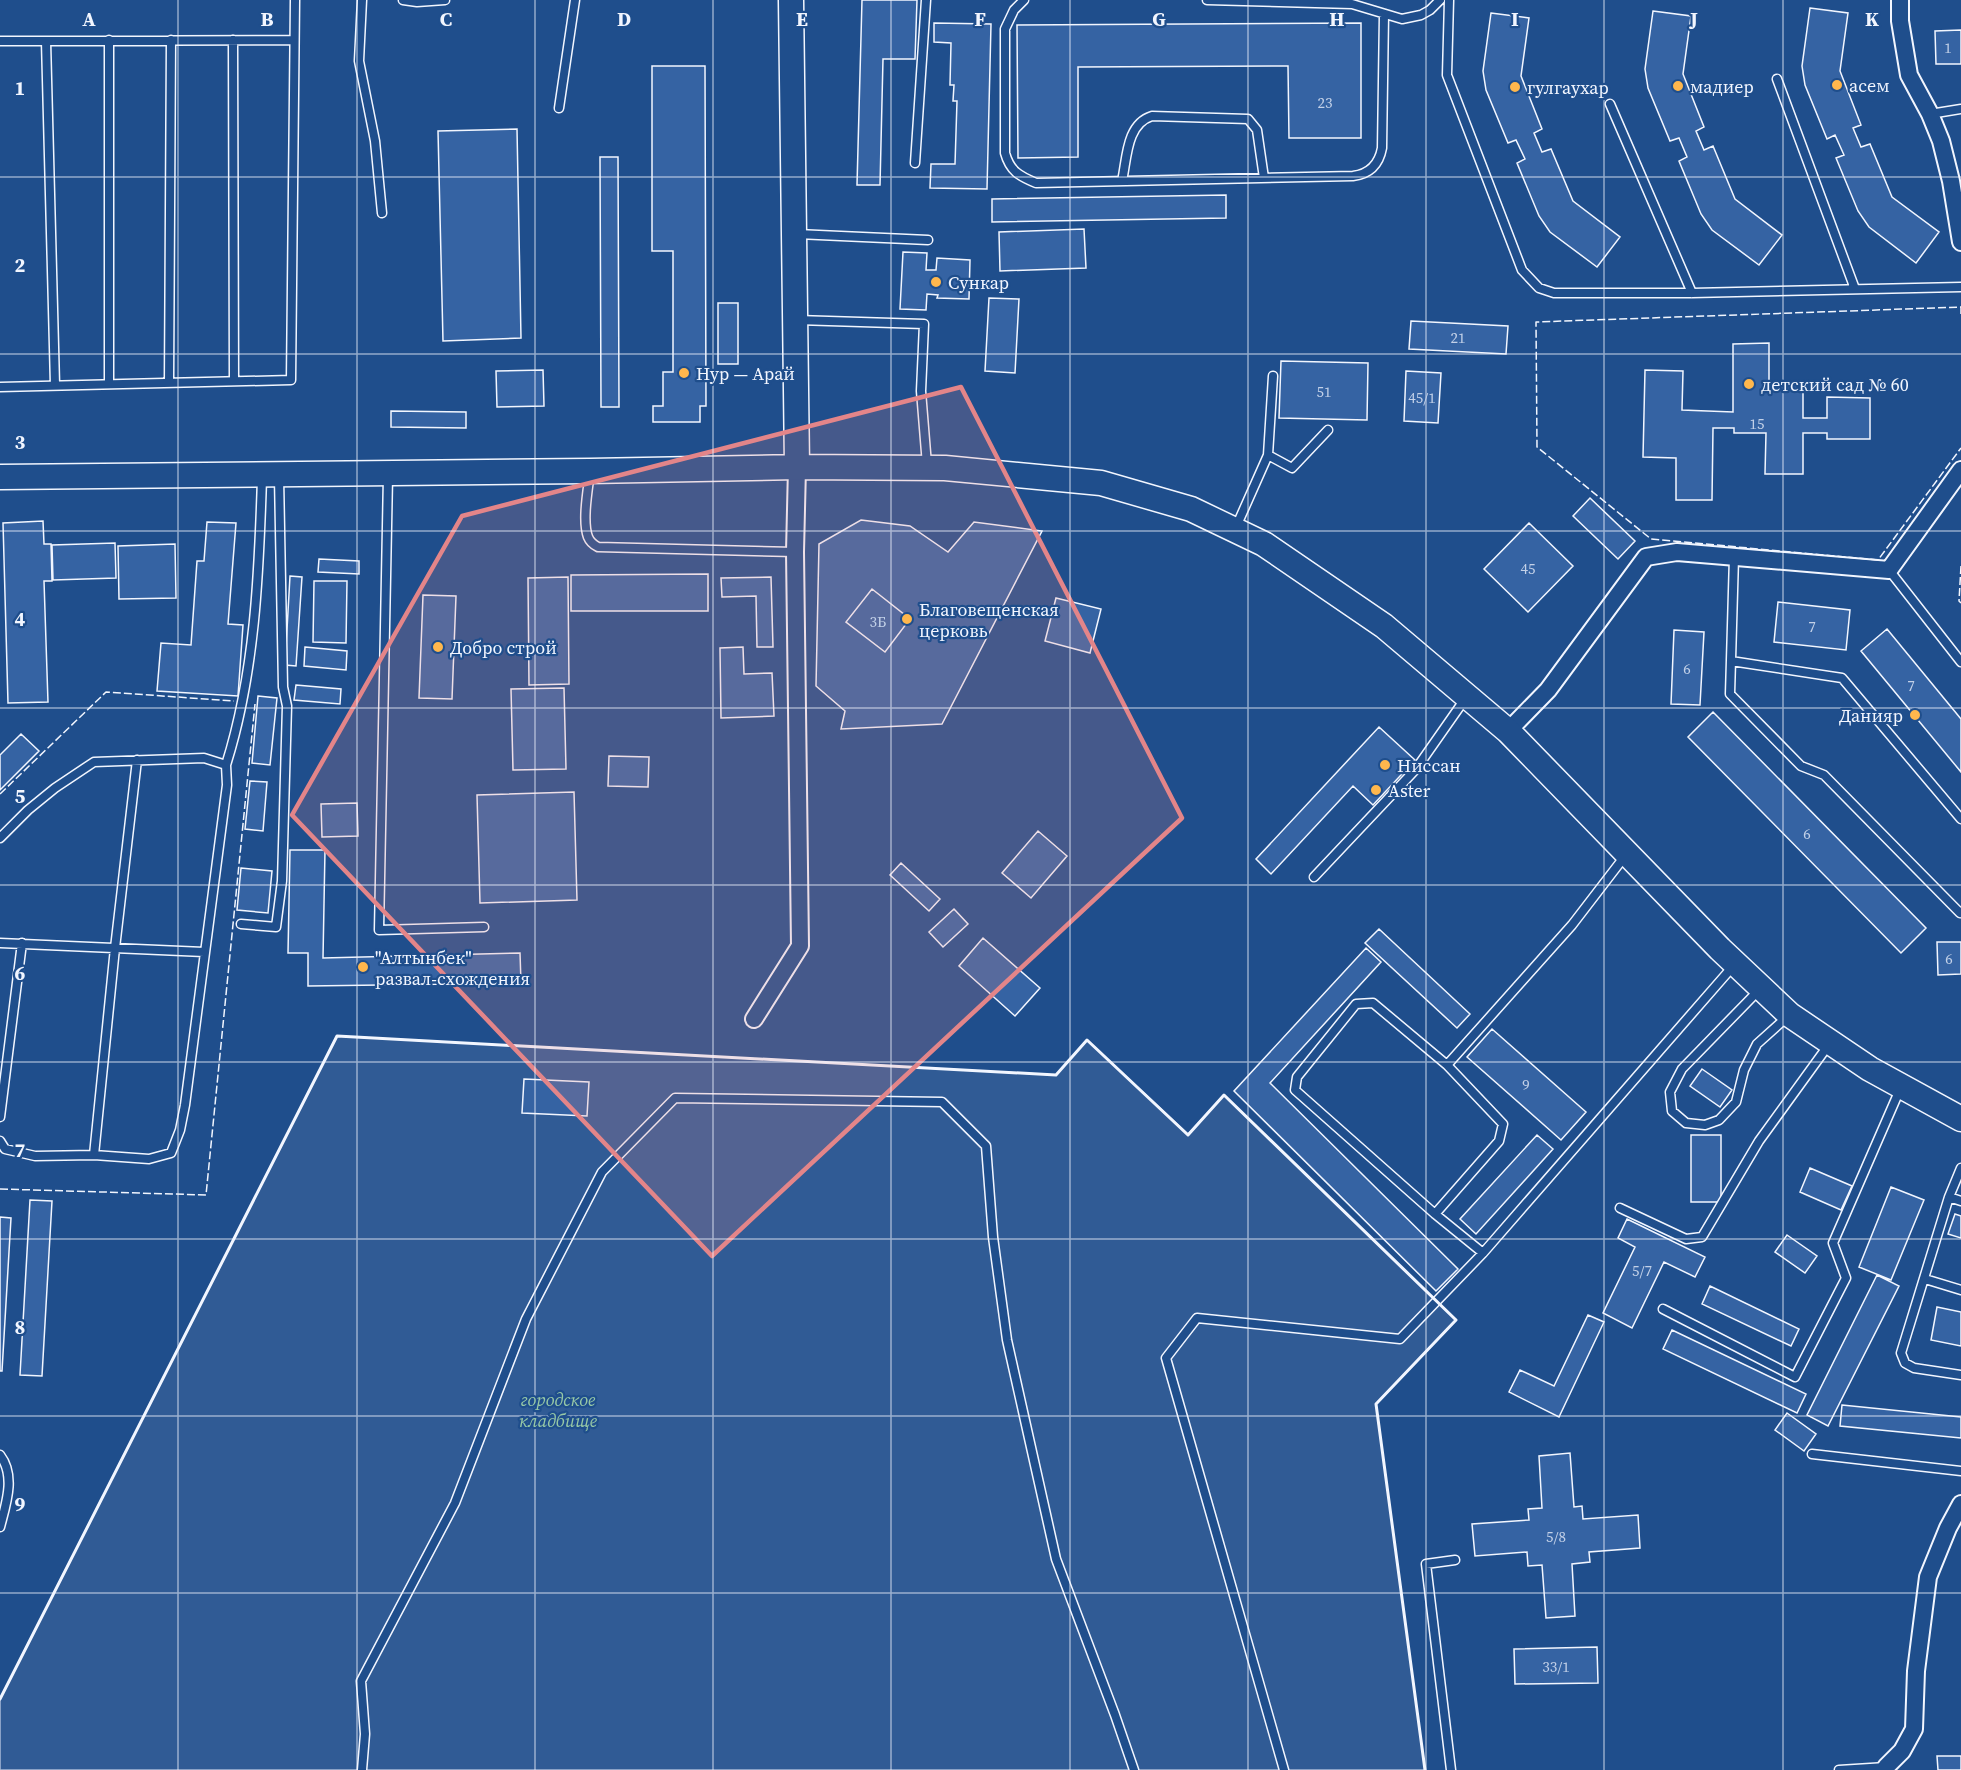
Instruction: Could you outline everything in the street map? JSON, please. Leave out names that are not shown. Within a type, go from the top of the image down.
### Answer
[{"type":"main road","points":[[792,0],[797,467]]},
{"type":"main road","points":[[0,477],[797,467],[928,468],[1101,483],[1191,509],[1264,544],[1384,626],[1508,731],[1790,1015],[1901,1087],[1961,1119]]},
{"type":"street","points":[[1900,0],[1900,21],[1909,75],[1930,114],[1941,141],[1949,171],[1961,242]]},
{"type":"street","points":[[754,1019],[800,946],[795,552],[797,467]]},
{"type":"street","points":[[1508,731],[1548,690],[1646,557],[1677,552],[1889,570],[1961,470]]},
{"type":"street","points":[[1886,1768],[1902,1751],[1914,1729],[1916,1671],[1928,1577],[1948,1528],[1961,1504]]},
{"type":"lane","points":[[0,387],[291,380],[295,0]]},
{"type":"lane","points":[[362,0],[359,61],[375,141],[382,213]]},
{"type":"lane","points":[[402,0],[417,2],[445,0]]},
{"type":"lane","points":[[559,108],[575,0]]},
{"type":"lane","points":[[915,163],[926,0]]},
{"type":"lane","points":[[1024,0],[1014,10],[1005,29],[1005,153],[1015,173],[1036,183],[1360,175],[1378,163],[1382,148],[1384,14]]},
{"type":"lane","points":[[1207,0],[1352,4],[1402,19],[1411,18],[1430,10],[1440,0]]},
{"type":"lane","points":[[1449,0],[1447,75],[1522,270],[1539,288],[1554,293],[1692,293],[1961,287]]},
{"type":"lane","points":[[109,40],[109,384]]},
{"type":"lane","points":[[169,383],[171,40]]},
{"type":"lane","points":[[233,40],[234,381]]},
{"type":"lane","points":[[0,41],[294,40]]},
{"type":"lane","points":[[46,41],[55,385]]},
{"type":"lane","points":[[1777,79],[1855,289]]},
{"type":"lane","points":[[1610,104],[1692,293]]},
{"type":"lane","points":[[1930,114],[1961,109]]},
{"type":"lane","points":[[1122,181],[1133,128],[1145,118],[1152,116],[1248,119],[1257,130],[1264,178]]},
{"type":"lane","points":[[794,234],[928,240]]},
{"type":"lane","points":[[795,320],[924,324],[921,391],[928,468]]},
{"type":"lane","points":[[1235,530],[1268,455],[1273,376]]},
{"type":"lane","points":[[1268,455],[1292,468],[1328,430]]},
{"type":"lane","points":[[590,471],[586,520],[588,537],[592,544],[598,547],[795,552]]},
{"type":"lane","points":[[388,472],[379,930],[484,927]]},
{"type":"lane","points":[[0,1141],[5,1149],[36,1156],[94,1155],[149,1159],[171,1153],[180,1130],[185,1105],[227,785],[226,765],[249,669],[260,541],[270,473]]},
{"type":"lane","points":[[241,924],[276,927],[282,881],[287,705],[283,687],[270,473]]},
{"type":"lane","points":[[1734,557],[1730,694],[1801,766],[1824,775],[1961,912]]},
{"type":"lane","points":[[1889,570],[1961,662]]},
{"type":"lane","points":[[1731,661],[1842,678],[1961,819]]},
{"type":"lane","points":[[1314,877],[1416,769],[1467,696]]},
{"type":"lane","points":[[0,838],[28,810],[55,788],[94,762],[204,758],[226,765]]},
{"type":"lane","points":[[94,1155],[137,760]]},
{"type":"lane","points":[[1447,1065],[1572,925],[1628,854]]},
{"type":"lane","points":[[0,943],[204,952]]},
{"type":"lane","points":[[0,1117],[22,943]]},
{"type":"lane","points":[[1284,1770],[1166,1358],[1197,1318],[1400,1339],[1483,1253],[1736,963]]},
{"type":"lane","points":[[1762,988],[1682,1069],[1670,1092],[1672,1111],[1686,1123],[1705,1125],[1719,1120],[1736,1102],[1744,1070],[1757,1044],[1790,1015]]},
{"type":"lane","points":[[1435,1214],[1499,1141],[1503,1124],[1447,1065],[1373,1003],[1356,1004],[1297,1077],[1295,1090],[1435,1214],[1483,1253]]},
{"type":"lane","points":[[1620,1208],[1686,1239],[1702,1237],[1759,1141],[1830,1043]]},
{"type":"lane","points":[[1663,1309],[1795,1377],[1846,1278],[1833,1243],[1901,1087]]},
{"type":"lane","points":[[362,1770],[365,1734],[361,1681],[455,1503],[526,1319],[602,1172],[675,1098],[942,1102],[986,1146],[993,1237],[1007,1340],[1056,1559],[1134,1770]]},
{"type":"lane","points":[[1961,1168],[1949,1197],[1901,1357],[1905,1363],[1914,1368],[1961,1375]]},
{"type":"lane","points":[[1949,1197],[1961,1201]]},
{"type":"lane","points":[[1925,1279],[1961,1290]]},
{"type":"lane","points":[[1812,1454],[1961,1471]]},
{"type":"lane","points":[[0,1455],[9,1479],[8,1495],[0,1527]]},
{"type":"lane","points":[[1451,1770],[1426,1564],[1455,1560]]},
{"type":"lane","points":[[1839,1770],[1886,1768]]},
{"type":"highlighted area","points":[[961,387],[1182,818],[712,1256],[292,815],[462,516]]},
{"type":"shaded area","name":"городское кладбище","points":[[337,1036],[1056,1075],[1087,1040],[1188,1134],[1224,1095],[1456,1320],[1376,1404],[1425,1770],[0,1770],[0,1699]]},
{"type":"building","points":[[862,0],[917,0],[915,59],[883,59],[880,185],[857,185]]},
{"type":"building","points":[[1810,8],[1848,13],[1840,71],[1861,125],[1853,128],[1861,147],[1870,144],[1892,197],[1939,232],[1916,263],[1869,227],[1858,211],[1836,158],[1844,155],[1835,135],[1827,139],[1805,85],[1802,66]]},
{"type":"building","points":[[1653,11],[1691,16],[1683,74],[1704,127],[1696,131],[1704,150],[1713,146],[1735,199],[1782,235],[1759,265],[1712,230],[1701,214],[1679,161],[1687,157],[1679,138],[1670,141],[1648,88],[1645,69]]},
{"type":"building","points":[[1491,13],[1529,18],[1521,76],[1542,129],[1534,133],[1542,152],[1551,149],[1573,201],[1620,237],[1597,267],[1550,232],[1539,216],[1517,163],[1525,159],[1516,140],[1508,143],[1486,90],[1483,71]]},
{"type":"building","points":[[934,23],[991,24],[987,189],[930,188],[931,164],[955,164],[957,101],[953,101],[954,85],[950,85],[951,43],[934,42]]},
{"type":"building","points":[[1361,23],[1361,138],[1289,138],[1288,66],[1078,67],[1078,157],[1018,158],[1017,25]]},
{"type":"building","points":[[1961,30],[1961,64],[1936,64],[1935,31]]},
{"type":"building","points":[[652,66],[705,66],[706,406],[700,406],[700,422],[653,422],[653,406],[663,406],[663,372],[673,372],[673,251],[652,251]]},
{"type":"building","points":[[517,129],[521,338],[443,341],[438,131]]},
{"type":"building","points":[[600,157],[618,157],[619,407],[601,407]]},
{"type":"building","points":[[1226,195],[1226,218],[992,222],[992,199]]},
{"type":"building","points":[[1084,229],[1086,268],[1000,271],[999,232]]},
{"type":"building","name":"Сункар","points":[[903,252],[927,253],[926,270],[936,270],[937,258],[970,260],[969,299],[937,298],[938,295],[927,294],[926,310],[900,309]]},
{"type":"building","points":[[989,298],[1019,299],[1015,373],[985,371]]},
{"type":"building","points":[[718,303],[738,303],[738,364],[718,364]]},
{"type":"building","points":[[1411,321],[1508,326],[1506,354],[1409,349]]},
{"type":"building","points":[[1769,343],[1769,385],[1803,385],[1803,418],[1827,418],[1827,397],[1870,398],[1870,439],[1827,439],[1827,433],[1803,433],[1803,474],[1765,474],[1766,433],[1734,433],[1734,428],[1713,428],[1712,500],[1676,500],[1676,458],[1643,457],[1645,370],[1683,371],[1682,410],[1733,412],[1733,344]]},
{"type":"building","points":[[1281,361],[1368,363],[1367,420],[1279,418]]},
{"type":"building","points":[[543,370],[544,406],[497,407],[496,371]]},
{"type":"building","points":[[1406,371],[1441,373],[1438,423],[1404,421]]},
{"type":"building","points":[[391,411],[466,412],[466,428],[391,427]]},
{"type":"building","points":[[1590,498],[1635,541],[1618,559],[1573,516]]},
{"type":"building","name":"Благовещенская церковь","points":[[861,520],[910,526],[948,552],[974,522],[1042,531],[942,724],[841,729],[845,711],[816,686],[819,544]]},
{"type":"building","points":[[43,521],[44,544],[51,544],[52,581],[44,581],[48,702],[8,703],[3,523]]},
{"type":"building","points":[[207,522],[236,523],[228,624],[243,625],[238,696],[157,691],[161,643],[191,645],[197,561],[204,561]]},
{"type":"building","points":[[1529,523],[1573,566],[1528,612],[1484,569]]},
{"type":"building","points":[[115,543],[116,578],[53,580],[52,545]]},
{"type":"building","points":[[175,544],[176,598],[119,599],[118,546]]},
{"type":"building","points":[[319,559],[359,561],[359,574],[318,572]]},
{"type":"building","points":[[708,574],[708,611],[571,611],[571,575]]},
{"type":"building","points":[[290,576],[302,577],[296,666],[285,665]]},
{"type":"building","points":[[568,577],[569,684],[529,685],[528,578]]},
{"type":"building","points":[[771,577],[773,647],[757,647],[756,596],[722,597],[721,578]]},
{"type":"building","points":[[314,581],[347,581],[346,643],[313,642]]},
{"type":"building","points":[[872,589],[910,619],[885,652],[846,622]]},
{"type":"building","name":"Добро строй","points":[[423,595],[456,596],[452,699],[419,698]]},
{"type":"building","points":[[1056,598],[1101,609],[1090,653],[1045,641]]},
{"type":"building","points":[[1778,602],[1850,610],[1846,650],[1774,642]]},
{"type":"building","points":[[1887,629],[1961,719],[1961,772],[1861,651]]},
{"type":"building","points":[[1674,630],[1704,632],[1700,705],[1671,704]]},
{"type":"building","points":[[305,647],[347,651],[346,670],[304,666]]},
{"type":"building","points":[[743,647],[744,674],[772,673],[774,716],[721,718],[720,648]]},
{"type":"building","points":[[296,685],[341,689],[340,704],[294,700]]},
{"type":"building","points":[[564,688],[566,769],[513,770],[511,689]]},
{"type":"building","points":[[258,696],[277,698],[270,765],[252,763]]},
{"type":"building","points":[[1713,712],[1926,928],[1901,953],[1688,737]]},
{"type":"building","points":[[1379,727],[1415,760],[1373,805],[1353,786],[1271,874],[1256,859]]},
{"type":"building","points":[[21,734],[39,751],[0,790],[0,755]]},
{"type":"building","points":[[609,756],[649,757],[648,787],[608,786]]},
{"type":"building","points":[[250,781],[267,782],[263,831],[245,829]]},
{"type":"building","points":[[574,792],[577,900],[480,903],[477,795]]},
{"type":"building","points":[[357,803],[358,836],[322,837],[321,804]]},
{"type":"building","points":[[1038,831],[1067,856],[1031,898],[1002,873]]},
{"type":"building","points":[[290,850],[325,850],[323,958],[520,953],[521,983],[308,986],[308,953],[288,953]]},
{"type":"building","points":[[901,863],[940,899],[929,911],[890,875]]},
{"type":"building","points":[[241,868],[272,871],[268,913],[237,910]]},
{"type":"building","points":[[954,909],[968,924],[943,947],[929,932]]},
{"type":"building","points":[[1379,929],[1470,1014],[1457,1028],[1365,943]]},
{"type":"building","points":[[983,938],[1040,988],[1015,1016],[959,966]]},
{"type":"building","points":[[1937,942],[1961,942],[1961,974],[1938,975]]},
{"type":"building","points":[[1366,948],[1381,962],[1270,1083],[1458,1269],[1436,1291],[1234,1091]]},
{"type":"building","points":[[1492,1029],[1586,1112],[1561,1140],[1467,1057]]},
{"type":"building","points":[[1702,1069],[1732,1090],[1720,1107],[1690,1086]]},
{"type":"building","points":[[524,1079],[589,1082],[587,1116],[522,1113]]},
{"type":"building","points":[[1537,1135],[1553,1149],[1476,1234],[1460,1219]]},
{"type":"building","points":[[1691,1135],[1721,1135],[1721,1202],[1691,1202]]},
{"type":"building","points":[[1810,1168],[1852,1186],[1841,1210],[1800,1192]]},
{"type":"building","points":[[1891,1187],[1924,1200],[1891,1280],[1859,1267]]},
{"type":"building","points":[[30,1200],[52,1201],[42,1376],[20,1375]]},
{"type":"building","points":[[1955,1214],[1961,1216],[1961,1238],[1948,1234]]},
{"type":"building","points":[[0,1217],[11,1218],[2,1371],[0,1371]]},
{"type":"building","points":[[1627,1219],[1705,1257],[1695,1277],[1664,1262],[1632,1328],[1603,1313],[1635,1247],[1618,1238]]},
{"type":"building","points":[[1787,1235],[1817,1256],[1805,1273],[1775,1252]]},
{"type":"building","points":[[1877,1275],[1899,1286],[1828,1426],[1807,1415]]},
{"type":"building","points":[[1710,1286],[1799,1329],[1791,1346],[1702,1304]]},
{"type":"building","points":[[1937,1307],[1961,1312],[1961,1346],[1931,1340]]},
{"type":"building","points":[[1588,1315],[1604,1322],[1559,1417],[1509,1392],[1520,1370],[1554,1386]]},
{"type":"building","points":[[1672,1330],[1806,1394],[1797,1413],[1663,1349]]},
{"type":"building","points":[[1842,1405],[1961,1417],[1961,1438],[1840,1426]]},
{"type":"building","points":[[1787,1413],[1816,1434],[1804,1451],[1775,1430]]},
{"type":"building","points":[[1570,1453],[1574,1507],[1582,1506],[1583,1519],[1638,1515],[1640,1548],[1589,1552],[1590,1562],[1572,1564],[1575,1616],[1546,1618],[1542,1565],[1528,1566],[1527,1552],[1475,1556],[1472,1524],[1529,1520],[1528,1509],[1542,1508],[1539,1456]]},
{"type":"building","points":[[1597,1647],[1598,1683],[1515,1684],[1514,1649]]},
{"type":"building","points":[[1937,1756],[1961,1756],[1961,1770],[1938,1770]]},
{"type":"fence","points":[[1961,314],[1961,307],[1536,322],[1537,447],[1651,539],[1878,560],[1961,448]]},
{"type":"fence","points":[[1961,566],[1959,601],[1961,603]]},
{"type":"fence","points":[[0,794],[106,692],[234,701]]},
{"type":"fence","points":[[0,1189],[206,1195],[255,704]]},
{"type":"wall","points":[[0,1699],[337,1036],[1056,1075],[1087,1040],[1188,1135],[1224,1095],[1456,1320],[1376,1404],[1425,1770]]},
{"type":"place","name":"асем","points":[[1837,85]]},
{"type":"place","name":"мадиер","points":[[1678,86]]},
{"type":"place","name":"гулгаухар","points":[[1515,87]]},
{"type":"place","name":"Сункар","points":[[936,282]]},
{"type":"place","name":"Нур — Арай","points":[[684,373]]},
{"type":"place","name":"детский сад № 60","points":[[1749,384]]},
{"type":"place","name":"Благовещенская церковь","points":[[907,619]]},
{"type":"place","name":"Добро строй","points":[[438,647]]},
{"type":"place","name":"Данияр","points":[[1915,715]]},
{"type":"place","name":"Ниссан","points":[[1385,765]]},
{"type":"place","name":"Aster","points":[[1376,790]]},
{"type":"place","name":"\"Алтынбек\" развал-схождения","points":[[363,967]]}]
